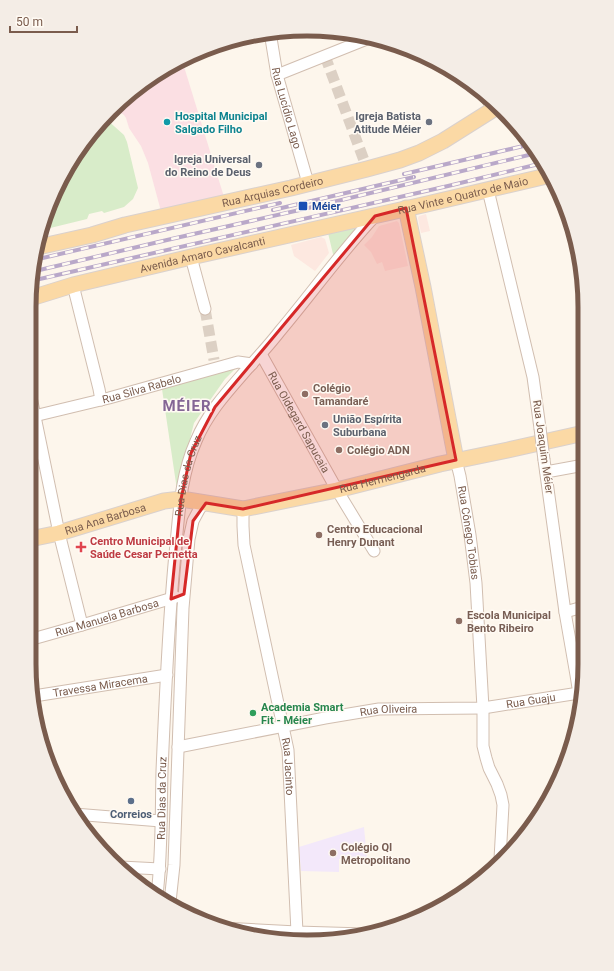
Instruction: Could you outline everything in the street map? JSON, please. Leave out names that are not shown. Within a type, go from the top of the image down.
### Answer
[{"type":"main road","name":"Rua Arquias Cordeiro","points":[[43,246],[92,235],[125,225],[276,191],[366,166],[400,160],[419,153],[443,141],[493,109]]},
{"type":"main road","name":"Rua Vinte e Quatro de Maio","points":[[375,216],[544,177]]},
{"type":"main road","name":"Rua Cônego Tobias","points":[[406,208],[456,460]]},
{"type":"main road","name":"Avenida Amaro Cavalcanti","points":[[37,296],[73,285],[191,256],[375,216]]},
{"type":"main road","name":"Rua Hermengarda","points":[[180,498],[243,508],[337,490],[456,460],[578,434]]},
{"type":"main road","name":"Rua Ana Barbosa","points":[[36,538],[59,533],[164,501],[180,498]]},
{"type":"street","name":"Rua Lucídio Lago","points":[[271,38],[277,75],[308,183]]},
{"type":"street","points":[[277,75],[361,41]]},
{"type":"street","name":"Rua Joaquim Méier","points":[[488,190],[533,378],[565,612],[578,668]]},
{"type":"street","name":"Rua Dias da Cruz","points":[[158,890],[160,869],[171,599],[180,498],[184,474],[191,453],[205,421],[215,407],[261,354],[360,231],[375,216]]},
{"type":"street","points":[[191,256],[205,309]]},
{"type":"street","points":[[73,285],[101,400]]},
{"type":"street","name":"Rua Oldegard Sapucaia","points":[[261,354],[337,490],[374,551]]},
{"type":"street","name":"Rua Silva Rabelo","points":[[36,416],[101,400],[215,364],[238,362],[252,364]]},
{"type":"street","points":[[36,430],[59,533],[82,625]]},
{"type":"street","name":"Rua Cônego Tobias","points":[[456,460],[470,535],[476,583],[483,708],[483,746],[489,768],[497,784],[503,805],[500,855]]},
{"type":"street","points":[[546,472],[578,466]]},
{"type":"street","name":"Rua Dias da Cruz","points":[[170,899],[174,865],[184,594],[192,521],[200,508],[206,503]]},
{"type":"street","name":"Rua Jacinto","points":[[243,508],[244,545],[288,750],[297,934]]},
{"type":"street","name":"Rua Manuela Barbosa","points":[[36,638],[184,594]]},
{"type":"street","points":[[565,612],[578,608]]},
{"type":"street","name":"Travessa Miracema","points":[[38,695],[167,675]]},
{"type":"street","name":"Rua Guaju","points":[[483,708],[576,693]]},
{"type":"street","name":"Rua Oliveira","points":[[178,747],[339,715],[379,709],[483,708]]},
{"type":"street","points":[[82,815],[161,821]]},
{"type":"street","points":[[126,866],[160,869]]},
{"type":"highlighted area","points":[[406,208],[456,460],[243,509],[206,503],[193,521],[184,594],[171,599],[181,499],[191,453],[215,407],[375,216]]},
{"type":"shaded area","name":"Hospital Municipal Salgado Filho","points":[[184,66],[224,197],[162,215],[148,163],[141,146],[129,128],[124,115],[119,111],[128,103],[156,82]]},
{"type":"shaded area","points":[[426,214],[430,231],[421,233],[418,218],[419,216]]},
{"type":"shaded area","points":[[397,221],[399,223],[408,266],[385,271],[382,262],[377,264],[371,252],[364,245],[372,237],[379,226]]},
{"type":"shaded area","points":[[321,237],[325,239],[329,253],[315,271],[294,256],[291,245]]},
{"type":"shaded area","name":"Colégio QI Metropolitano","points":[[364,827],[367,859],[339,859],[339,872],[301,871],[299,847]]},
{"type":"green space","points":[[109,122],[124,135],[138,188],[133,199],[124,207],[104,213],[102,211],[89,214],[87,219],[47,229],[57,203],[72,171],[92,142]]},
{"type":"green space","points":[[352,227],[356,230],[337,257],[333,254],[328,233]]},
{"type":"green space","points":[[236,368],[225,379],[194,423],[177,490],[162,389]]},
{"type":"tunnel","points":[[325,56],[365,163]]},
{"type":"tunnel","points":[[205,309],[214,360]]},
{"type":"railway","points":[[404,174],[525,146]]},
{"type":"railway","points":[[38,270],[531,154]]},
{"type":"railway","points":[[38,280],[537,164]]},
{"type":"railway","points":[[273,210],[414,177]]},
{"type":"railway","points":[[40,259],[280,203]]},
{"type":"place","name":"Hospital Municipal Salgado Filho","points":[[167,122]]},
{"type":"place","name":"Igreja Batista Atitude Méier","points":[[429,122]]},
{"type":"place","name":"Igreja Universal do Reino de Deus","points":[[259,165]]},
{"type":"place","name":"Méier","points":[[303,206]]},
{"type":"place","name":"Colégio Tamandaré","points":[[305,394]]},
{"type":"place","name":"União Espírita Suburbana","points":[[325,425]]},
{"type":"place","name":"Colégio ADN","points":[[339,450]]},
{"type":"place","name":"Centro Educacional Henry Dunant","points":[[319,535]]},
{"type":"place","name":"Centro Municipal de Saúde Cesar Pernetta","points":[[81,547]]},
{"type":"place","name":"Escola Municipal Bento Ribeiro","points":[[459,621]]},
{"type":"place","name":"Academia Smart Fit - Méier","points":[[253,713]]},
{"type":"place","name":"Correios","points":[[131,801]]},
{"type":"place","name":"Colégio QI Metropolitano","points":[[333,853]]},
{"type":"district","name":"MÉIER","points":[[187,406]]}]
